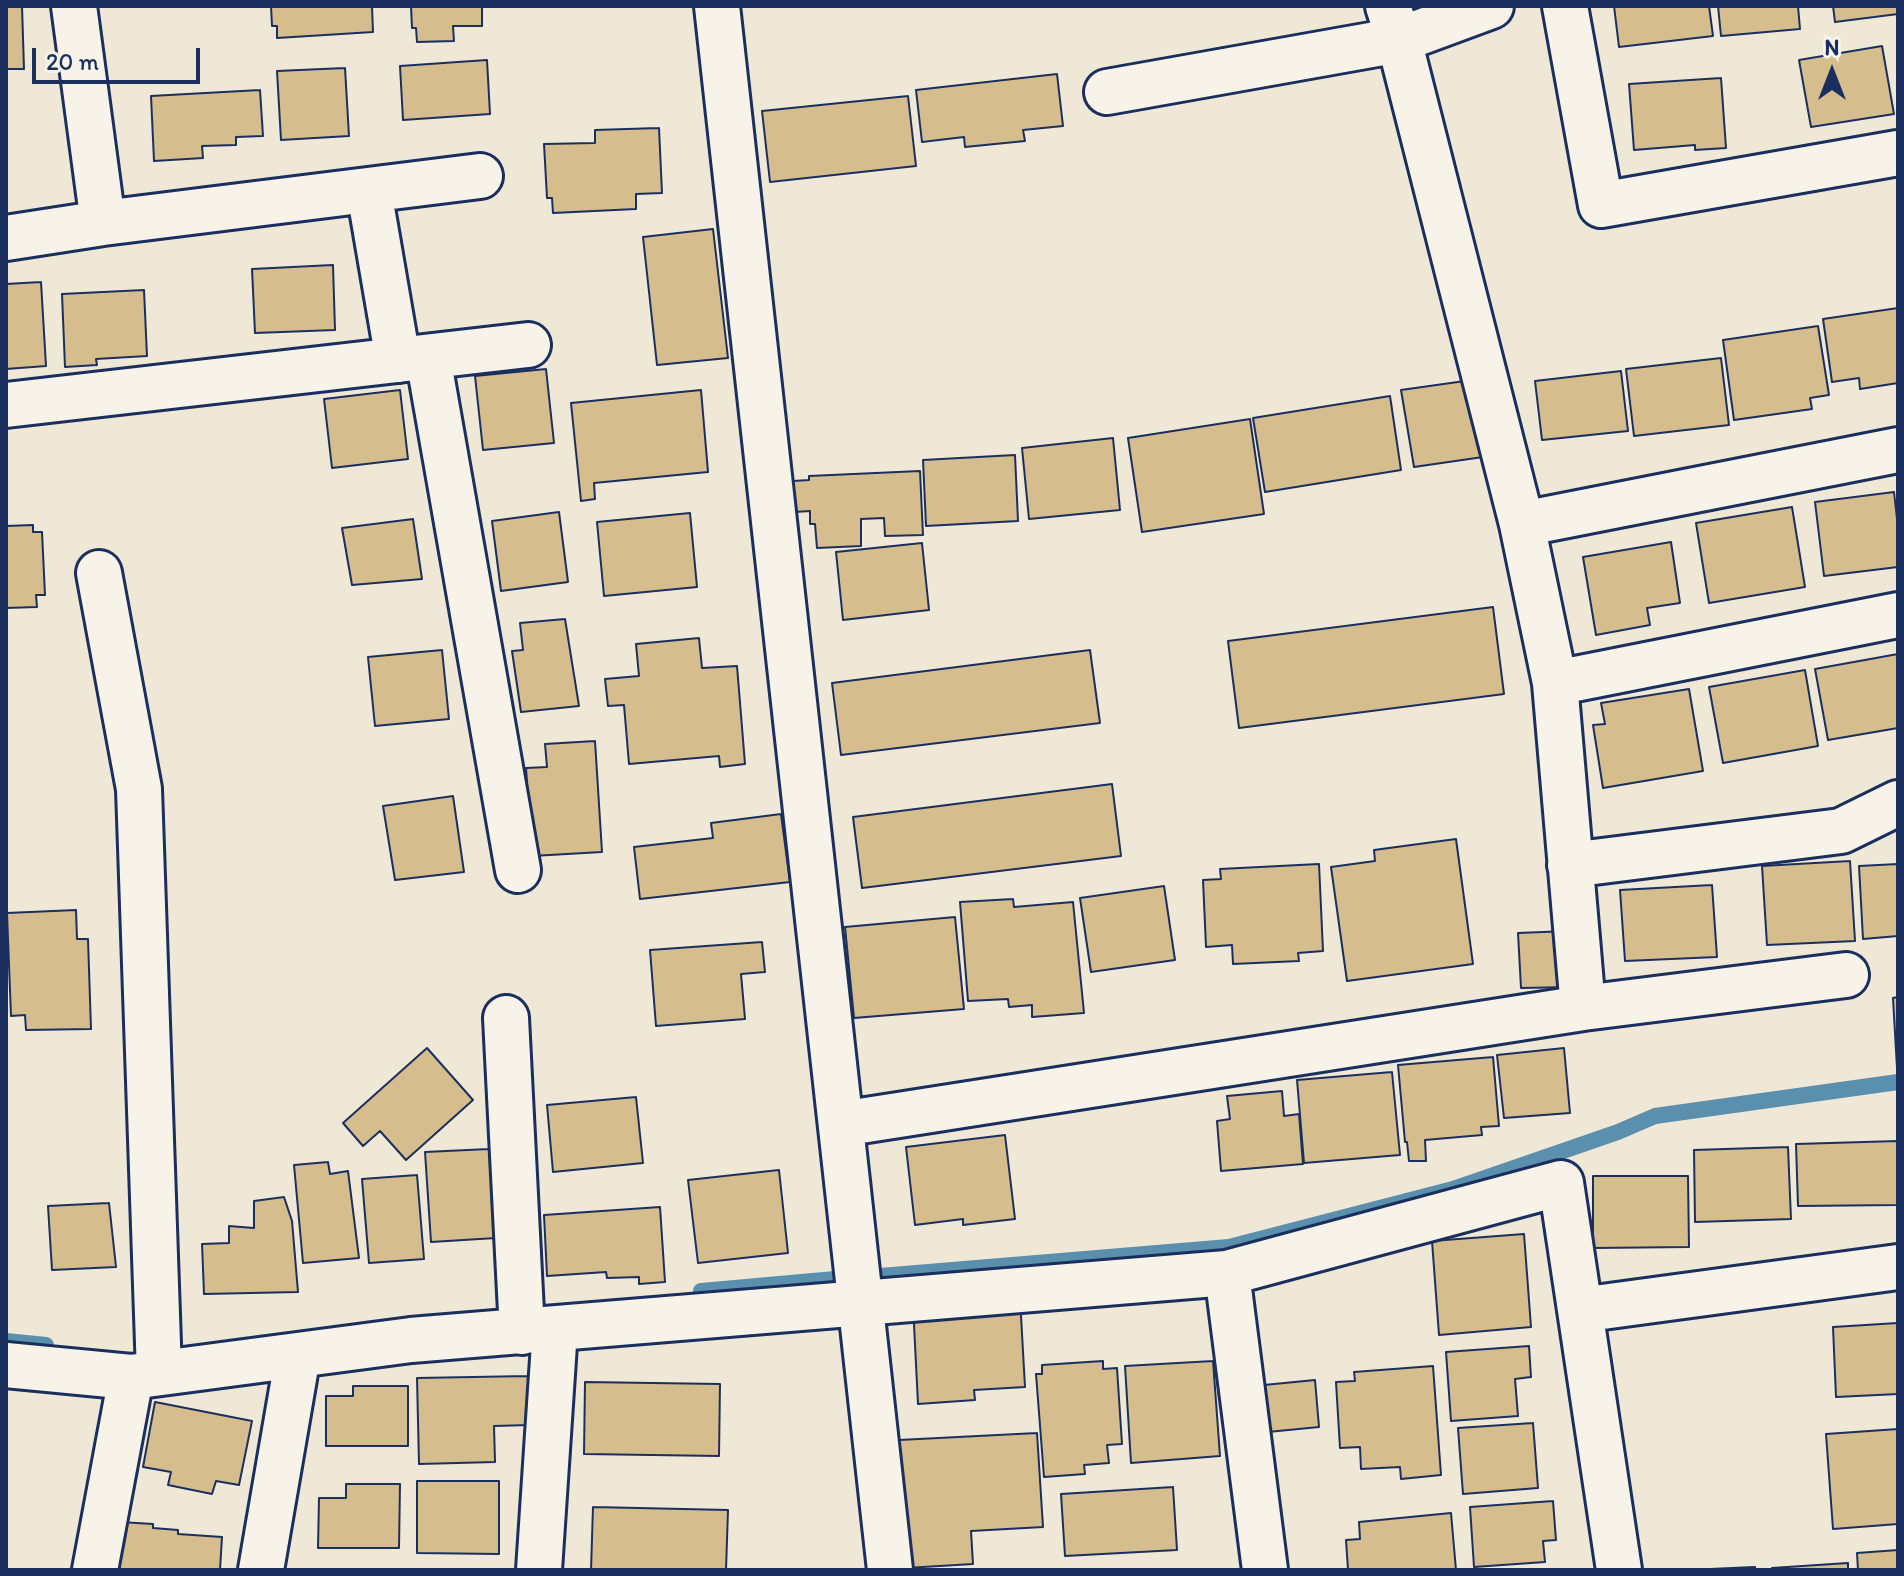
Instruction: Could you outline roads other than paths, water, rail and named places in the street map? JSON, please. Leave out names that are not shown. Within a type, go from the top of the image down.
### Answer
[{"type":"street","points":[[74,6],[103,223]]},
{"type":"street","points":[[717,6],[890,1570]]},
{"type":"street","points":[[1107,92],[1394,23],[1491,6]]},
{"type":"street","points":[[1565,6],[1601,205],[1898,153]]},
{"type":"street","points":[[1394,23],[1522,524],[1555,683],[1583,1008]]},
{"type":"street","points":[[6,238],[480,176]]},
{"type":"street","points":[[369,191],[413,358],[518,870]]},
{"type":"street","points":[[6,405],[528,345]]},
{"type":"street","points":[[1522,524],[1898,450]]},
{"type":"street","points":[[95,1570],[145,1375],[139,789],[99,573]]},
{"type":"street","points":[[1555,683],[1898,615]]},
{"type":"street","points":[[1570,865],[1841,831],[1898,803]]},
{"type":"street","points":[[841,1124],[1583,1008],[1846,975]]},
{"type":"street","points":[[506,1018],[538,1330],[539,1570]]},
{"type":"street","points":[[6,1365],[145,1375],[411,1340],[1227,1273],[1561,1183],[1619,1570]]},
{"type":"street","points":[[1580,1310],[1898,1267]]},
{"type":"street","points":[[1227,1273],[1265,1570]]},
{"type":"street","points":[[261,1570],[298,1355]]},
{"type":"waterway","points":[[868,1277],[1229,1247],[1453,1189],[1618,1132],[1655,1116],[1898,1082]]},
{"type":"waterway","points":[[701,1291],[835,1279]]},
{"type":"waterway","points":[[6,1341],[46,1345]]}]
